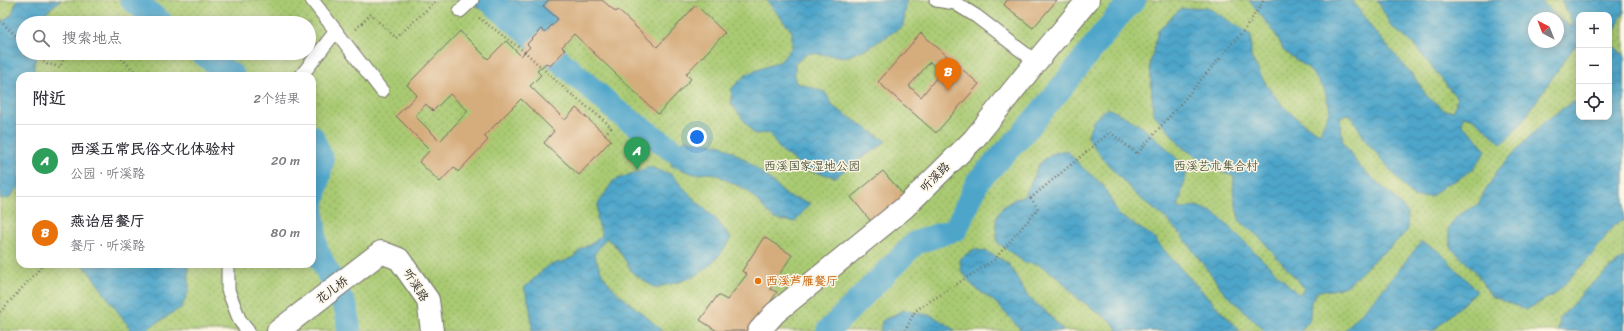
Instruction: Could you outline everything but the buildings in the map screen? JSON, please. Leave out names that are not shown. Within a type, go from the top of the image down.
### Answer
[{"type":"street","name":"听溪路","points":[[759,331],[775,313],[904,208],[974,139],[1088,0]]},
{"type":"street","name":"听溪路","points":[[381,252],[399,259],[428,300],[432,331]]},
{"type":"street","name":"花儿桥","points":[[280,329],[381,252]]},
{"type":"lane","points":[[312,0],[382,91]]},
{"type":"lane","points":[[460,11],[472,0]]},
{"type":"lane","points":[[936,0],[955,3],[976,16],[1036,62]]},
{"type":"lane","points":[[305,72],[340,36]]},
{"type":"lane","points":[[228,268],[228,290],[240,321],[248,331]]},
{"type":"path","points":[[340,36],[371,14],[396,38],[437,0]]},
{"type":"path","points":[[905,331],[915,311],[994,260],[1038,210],[1031,198],[1110,132],[1137,154],[1245,29],[1264,0]]},
{"type":"path","points":[[460,11],[480,18],[525,52],[566,90],[606,122],[611,128],[604,135]]},
{"type":"path","points":[[0,21],[16,36]]},
{"type":"path","points":[[43,60],[47,64],[60,67],[63,60]]},
{"type":"path","points":[[123,60],[136,72]]},
{"type":"path","points":[[0,312],[40,268]]},
{"type":"green space","name":"西溪国家湿地公园","points":[[0,0],[1624,0],[1624,331],[0,331]]},
{"type":"water","points":[[17,0],[61,0],[46,12],[45,16],[16,16],[16,60],[35,60],[34,72],[16,72],[16,190],[8,199],[0,198],[0,23],[12,14]]},
{"type":"water","points":[[467,0],[548,0],[543,6],[558,19],[545,32],[542,29],[527,44],[494,17]]},
{"type":"water","points":[[766,0],[907,0],[903,26],[870,47],[846,57],[809,53],[795,63],[795,82],[825,92],[834,107],[886,141],[877,149],[855,162],[836,177],[809,171],[780,150],[769,133],[754,134],[731,103],[732,88],[747,74],[781,61],[792,47],[792,31]]},
{"type":"water","points":[[1250,0],[1352,0],[1374,31],[1413,75],[1427,96],[1444,110],[1454,111],[1457,98],[1414,45],[1391,26],[1377,0],[1541,0],[1552,12],[1528,12],[1528,48],[1564,48],[1564,22],[1573,28],[1569,15],[1561,0],[1624,0],[1624,11],[1615,30],[1612,31],[1612,12],[1576,12],[1576,45],[1520,125],[1502,144],[1474,119],[1463,116],[1462,125],[1476,137],[1486,151],[1475,167],[1460,178],[1445,185],[1432,196],[1414,198],[1366,141],[1350,114],[1340,118],[1343,142],[1359,166],[1394,197],[1408,213],[1407,231],[1347,286],[1332,290],[1318,291],[1311,302],[1310,319],[1301,331],[1265,331],[1224,292],[1182,236],[1163,216],[1136,195],[1103,159],[1087,137],[1093,121],[1107,108],[1131,120],[1151,134],[1169,150],[1187,170],[1178,209],[1196,206],[1215,213],[1298,294],[1305,289],[1261,239],[1239,220],[1233,192],[1234,177],[1216,169],[1183,148],[1153,113],[1150,65],[1158,30],[1180,9],[1207,7],[1251,35],[1251,57],[1267,86],[1284,107],[1307,126],[1320,133],[1330,109],[1324,89],[1308,68],[1284,51],[1275,33],[1250,2]]},
{"type":"water","points":[[1612,45],[1624,55],[1624,220],[1614,225],[1592,255],[1555,294],[1526,310],[1491,296],[1474,270],[1451,248],[1448,229],[1457,216],[1478,204],[1497,171],[1526,140],[1545,121],[1572,102],[1576,103],[1576,120],[1612,120]]},
{"type":"water","points":[[685,140],[722,145],[750,163],[787,196],[810,203],[795,222],[774,219],[748,191],[713,173],[694,174],[672,166],[667,154]]},
{"type":"water","points":[[1066,150],[1084,169],[1103,185],[1119,215],[1151,235],[1240,331],[1118,331],[1112,322],[1076,297],[1057,276],[1037,264],[1025,263],[998,243],[996,224],[999,212],[1009,203],[1025,195],[1039,164],[1051,154]]},
{"type":"water","points":[[649,167],[671,174],[692,197],[716,219],[731,238],[725,248],[713,262],[695,276],[655,288],[633,273],[616,246],[606,238],[594,255],[603,275],[613,288],[662,331],[532,331],[531,314],[524,288],[549,265],[574,257],[581,249],[594,242],[602,235],[597,220],[598,204],[613,181]]},
{"type":"water","points":[[1421,242],[1439,251],[1477,291],[1433,331],[1344,331],[1379,294]]},
{"type":"water","points":[[974,249],[988,252],[1009,264],[1028,297],[1045,311],[1064,331],[1022,331],[996,303],[973,286],[961,271],[960,259]]},
{"type":"water","points":[[1624,257],[1624,331],[1558,331],[1560,318],[1589,286]]},
{"type":"water","points":[[86,268],[188,268],[189,290],[182,307],[144,331],[132,331]]},
{"type":"water","points":[[903,310],[933,316],[956,331],[880,331],[882,321]]},
{"type":"waterway","points":[[132,0],[153,16]]},
{"type":"waterway","points":[[489,0],[619,113],[673,150]]},
{"type":"waterway","points":[[828,331],[915,243],[956,229],[978,181],[1020,137],[1117,17],[1134,0]]},
{"type":"waterway","points":[[211,60],[228,72]]},
{"type":"waterway","points":[[316,146],[322,160],[316,189]]},
{"type":"waterway","points":[[316,249],[347,311],[349,331]]},
{"type":"place","name":"燕诒居餐厅","points":[[948,91]]},
{"type":"place","name":"西溪五常民俗文化体验村","points":[[637,170]]},
{"type":"place","name":"西溪芦雁餐厅","points":[[758,281]]},
{"type":"park label","name":"西溪艺术集合村","points":[[1216,166]]}]
